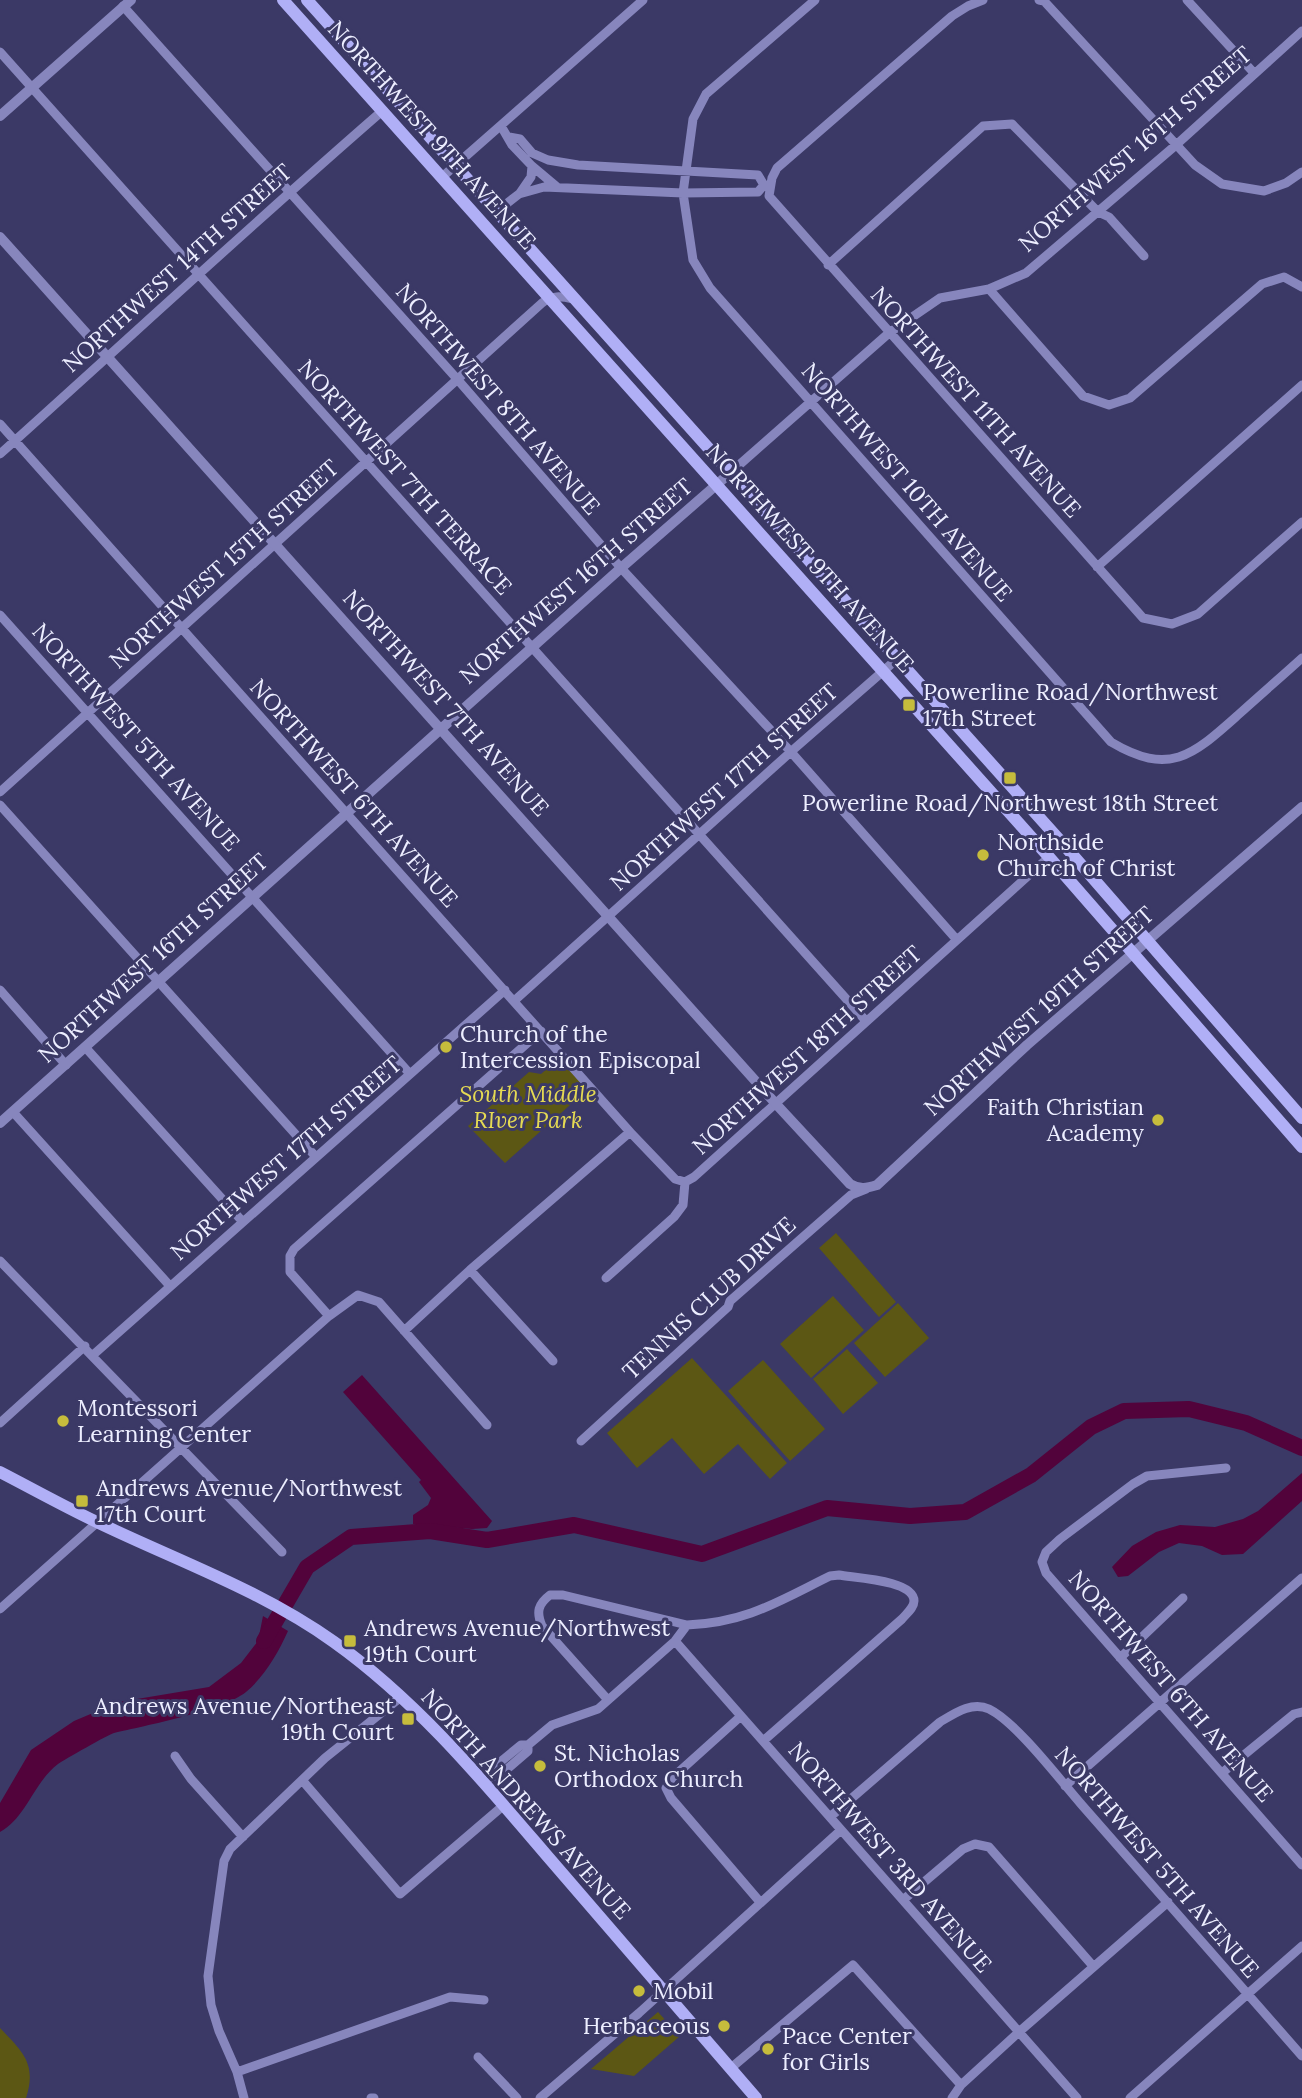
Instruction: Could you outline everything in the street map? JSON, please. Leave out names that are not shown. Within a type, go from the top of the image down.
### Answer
[{"type":"main road","name":"NORTHWEST 9TH AVENUE","points":[[283,0],[1049,858],[1302,1147]]},
{"type":"main road","name":"NORTHWEST 9TH AVENUE","points":[[307,0],[897,659],[1302,1118]]},
{"type":"main road","name":"NORTH ANDREWS AVENUE","points":[[0,1472],[98,1523],[225,1578],[269,1601],[344,1650],[401,1697],[489,1779],[504,1805],[756,2098]]},
{"type":"street","points":[[441,178],[643,0]]},
{"type":"street","points":[[683,193],[693,119],[706,94],[815,0]]},
{"type":"street","points":[[519,194],[544,187],[683,193],[758,192],[767,185],[777,168],[952,16],[984,0]]},
{"type":"street","points":[[1042,0],[1195,165],[1222,184],[1264,191],[1286,183],[1302,172]]},
{"type":"street","points":[[1187,0],[1254,74]]},
{"type":"street","points":[[0,116],[127,3]]},
{"type":"street","name":"NORTHWEST 8TH AVENUE","points":[[127,3],[288,192],[458,380],[621,568],[957,940]]},
{"type":"street","name":"NORTHWEST 16TH STREET","points":[[0,1123],[621,568],[889,333],[940,298],[989,289],[1026,273],[1176,145],[1302,31]]},
{"type":"street","name":"NORTHWEST 7TH TERRACE","points":[[0,52],[866,1021]]},
{"type":"street","name":"NORTHWEST 14TH STREET","points":[[0,454],[200,275],[288,192],[382,112]]},
{"type":"street","points":[[828,265],[983,126],[1012,124],[1098,212],[1109,217],[1144,256]]},
{"type":"street","points":[[501,126],[512,145],[557,187]]},
{"type":"street","points":[[509,137],[520,139],[532,153],[548,160],[578,165],[758,175],[767,185]]},
{"type":"street","points":[[497,211],[519,194],[531,177],[532,166]]},
{"type":"street","name":"NORTHWEST 11TH AVENUE","points":[[767,185],[769,196],[828,265],[1143,618],[1172,624],[1198,614],[1302,522]]},
{"type":"street","name":"NORTHWEST 10TH AVENUE","points":[[683,193],[687,208],[688,241],[693,260],[710,288],[1111,742],[1132,755],[1155,760],[1176,758],[1201,747],[1302,658]]},
{"type":"street","name":"NORTHWEST 7TH AVENUE","points":[[0,237],[776,1104],[850,1185],[866,1189]]},
{"type":"street","points":[[989,289],[1083,396],[1109,405],[1130,398],[1262,284],[1284,277],[1302,287]]},
{"type":"street","points":[[549,298],[562,296],[573,299]]},
{"type":"street","name":"NORTHWEST 15TH STREET","points":[[0,792],[549,298]]},
{"type":"street","points":[[1097,567],[1302,385]]},
{"type":"street","name":"NORTHWEST 6TH AVENUE","points":[[0,424],[630,1132],[675,1179],[685,1182]]},
{"type":"street","name":"NORTHWEST 5TH AVENUE","points":[[0,615],[410,1074]]},
{"type":"street","name":"NORTHWEST 17TH STREET","points":[[514,1001],[897,659]]},
{"type":"street","points":[[0,805],[316,1157]]},
{"type":"street","name":"NORTHWEST 19TH STREET","points":[[866,1189],[877,1185],[1027,1045],[1302,807]]},
{"type":"street","name":"NORTHWEST 18TH STREET","points":[[606,1278],[674,1217],[683,1205],[685,1182],[694,1177],[1049,858]]},
{"type":"street","points":[[0,990],[66,1065]]},
{"type":"street","name":"NORTHWEST 17TH STREET","points":[[93,1355],[505,990]]},
{"type":"street","points":[[329,1317],[290,1272],[290,1256],[304,1240],[541,1031]]},
{"type":"street","points":[[85,1047],[243,1222]]},
{"type":"street","points":[[13,1112],[170,1286]]},
{"type":"street","points":[[404,1331],[470,1269],[630,1132]]},
{"type":"street","name":"TENNIS CLUB DRIVE","points":[[581,1441],[728,1307],[730,1301],[851,1195],[866,1189]]},
{"type":"street","points":[[2,1267],[85,1346],[282,1552]]},
{"type":"street","points":[[470,1269],[553,1361]]},
{"type":"street","points":[[0,1609],[329,1317],[358,1295],[379,1302],[488,1425]]},
{"type":"street","points":[[0,1423],[85,1346]]},
{"type":"street","name":"NORTHWEST 6TH AVENUE","points":[[1226,1468],[1147,1476],[1060,1539],[1046,1552],[1042,1562],[1046,1573],[1302,1865]]},
{"type":"street","points":[[608,1700],[542,1626],[538,1617],[539,1606],[550,1595],[564,1595],[687,1625],[715,1624],[750,1615],[830,1576],[839,1575],[901,1585],[910,1591],[914,1599],[912,1607],[902,1619],[763,1741]]},
{"type":"street","points":[[1065,1786],[1302,1578]]},
{"type":"street","points":[[1120,1658],[1183,1598]]},
{"type":"street","points":[[489,1779],[499,1776],[528,1751],[528,1745],[552,1725],[598,1709],[675,1641],[687,1625]]},
{"type":"street","name":"NORTHWEST 3RD AVENUE","points":[[675,1641],[1077,2098]]},
{"type":"street","points":[[244,2098],[211,2005],[208,1976],[223,1861],[230,1849],[302,1780],[401,1697]]},
{"type":"street","name":"NORTHWEST 5TH AVENUE","points":[[830,1817],[940,1722],[956,1712],[974,1706],[988,1709],[1009,1724],[1302,2056]]},
{"type":"street","points":[[1222,1773],[1293,1714],[1302,1712]]},
{"type":"street","points":[[741,1716],[672,1778],[666,1788],[671,1798],[760,1902]]},
{"type":"street","points":[[175,1756],[191,1779],[243,1837]]},
{"type":"street","points":[[302,1780],[400,1895],[504,1805]]},
{"type":"street","points":[[540,2098],[841,1830]]},
{"type":"street","points":[[903,1900],[963,1849],[975,1844],[989,1847],[1093,1966]]},
{"type":"street","points":[[953,2098],[961,2085],[1019,2032],[1168,1902]]},
{"type":"street","points":[[1130,2098],[1302,1946]]},
{"type":"street","points":[[731,2068],[853,1965],[961,2085]]},
{"type":"street","points":[[237,2072],[450,1997],[484,2000]]},
{"type":"street","points":[[478,2057],[517,2098]]},
{"type":"green space","name":"South Middle RIver Park","points":[[559,1058],[588,1089],[505,1163],[468,1126],[529,1072],[541,1074]]},
{"type":"green space","points":[[836,1233],[896,1302],[879,1317],[819,1248]]},
{"type":"green space","points":[[833,1296],[864,1330],[811,1378],[780,1344]]},
{"type":"green space","points":[[898,1303],[929,1338],[885,1377],[854,1343]]},
{"type":"green space","points":[[847,1349],[878,1383],[843,1414],[813,1379]]},
{"type":"green space","points":[[692,1358],[787,1463],[770,1479],[738,1444],[704,1474],[672,1438],[637,1468],[607,1433]]},
{"type":"green space","points":[[763,1360],[825,1429],[790,1461],[728,1391]]},
{"type":"green space","points":[[658,2012],[680,2036],[634,2076],[591,2069]]},
{"type":"green space","points":[[0,2028],[21,2052],[29,2067],[26,2098],[0,2098]]},
{"type":"shaded area","points":[[362,1375],[492,1521],[487,1528],[413,1524],[413,1515],[428,1505],[431,1498],[419,1482],[421,1480],[343,1392]]},
{"type":"shaded area","points":[[1302,1473],[1302,1501],[1243,1554],[1222,1555],[1202,1546],[1179,1543],[1159,1552],[1128,1576],[1118,1577],[1112,1567],[1132,1546],[1156,1532],[1180,1525],[1215,1527],[1243,1519],[1258,1511]]},
{"type":"shaded area","points":[[263,1616],[288,1631],[270,1664],[246,1692],[202,1711],[114,1733],[86,1747],[58,1764],[42,1780],[17,1818],[0,1832],[0,1803],[31,1750],[74,1721],[119,1702],[209,1687],[241,1663],[258,1641]]},
{"type":"waterway","points":[[264,1641],[307,1567],[351,1537],[430,1531],[487,1540],[574,1525],[702,1554],[827,1508],[910,1516],[965,1512],[1031,1475],[1091,1427],[1124,1411],[1189,1409],[1246,1423],[1302,1448]]},
{"type":"place","name":"Powerline Road/Northwest 17th Street","points":[[909,705]]},
{"type":"place","name":"Powerline Road/Northwest 18th Street","points":[[1010,778]]},
{"type":"place","name":"Northside Church of Christ","points":[[983,855]]},
{"type":"place","name":"Church of the Intercession Episcopal","points":[[446,1047]]},
{"type":"place","name":"Faith Christian Academy","points":[[1158,1120]]},
{"type":"place","name":"Montessori Learning Center","points":[[63,1421]]},
{"type":"place","name":"Andrews Avenue/Northwest 17th Court","points":[[82,1501]]},
{"type":"place","name":"Andrews Avenue/Northwest 19th Court","points":[[350,1641]]},
{"type":"place","name":"Andrews Avenue/Northeast 19th Court","points":[[408,1719]]},
{"type":"place","name":"St. Nicholas Orthodox Church","points":[[540,1766]]},
{"type":"place","name":"Mobil","points":[[639,1991]]},
{"type":"place","name":"Herbaceous","points":[[724,2026]]},
{"type":"place","name":"Pace Center for Girls","points":[[768,2049]]}]
